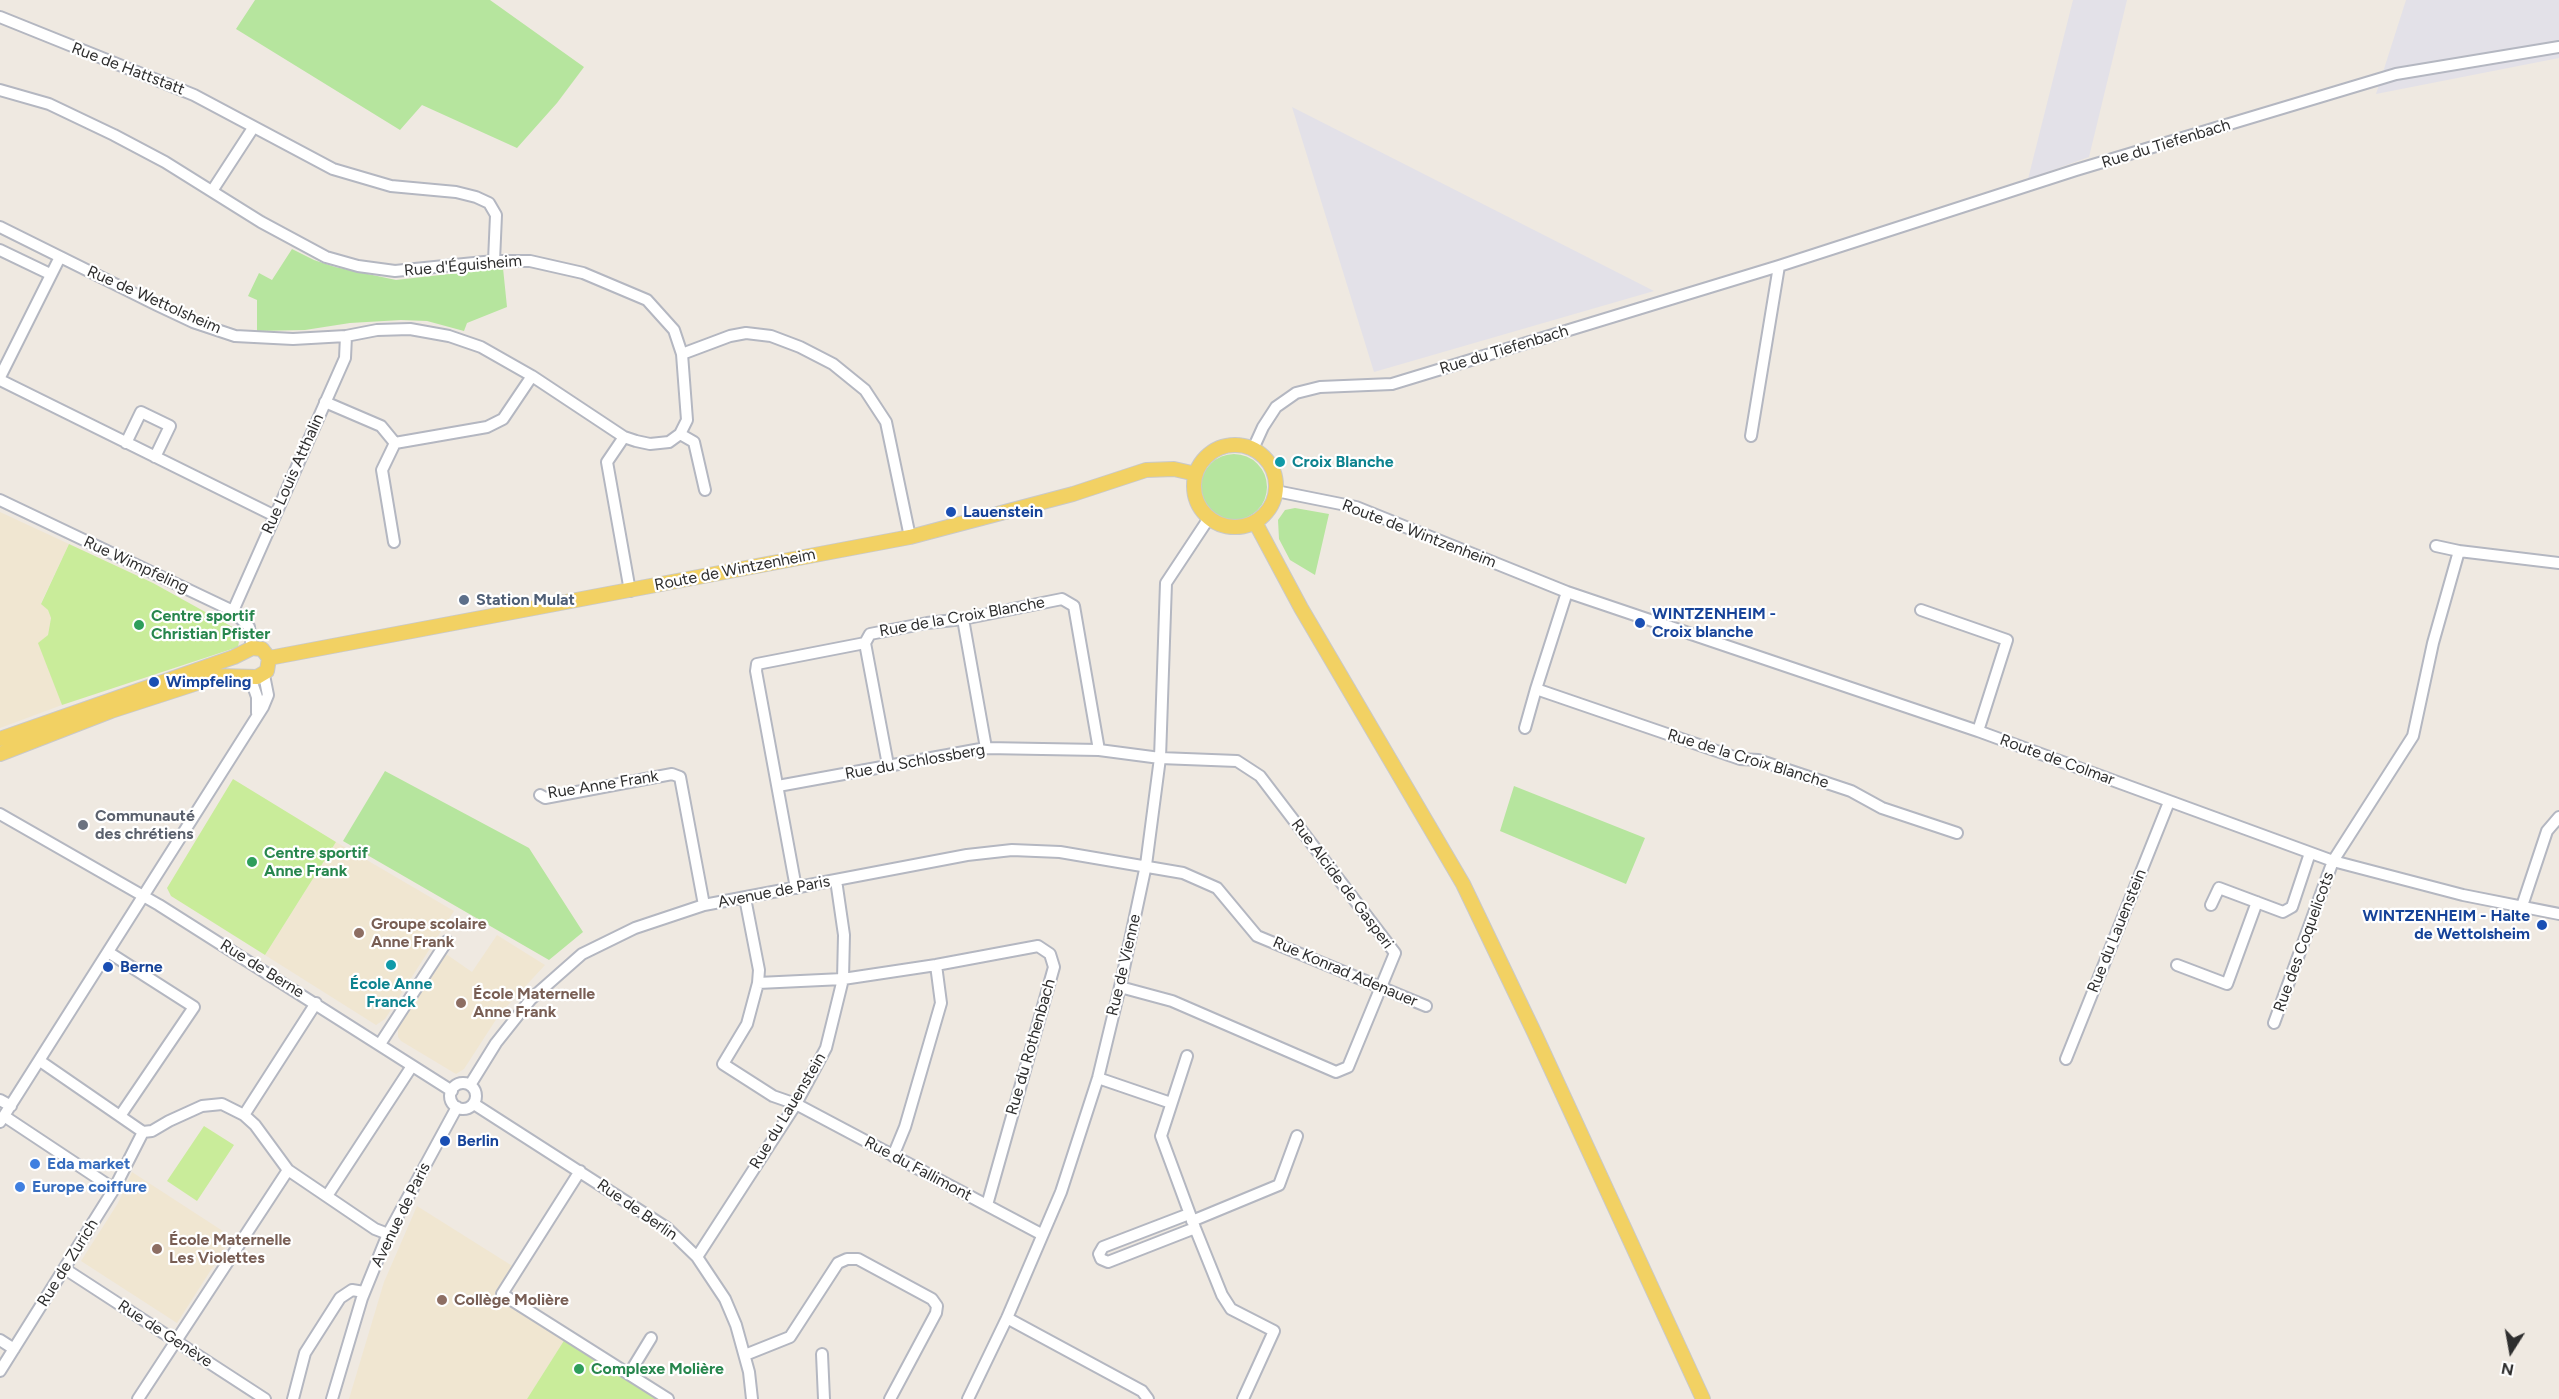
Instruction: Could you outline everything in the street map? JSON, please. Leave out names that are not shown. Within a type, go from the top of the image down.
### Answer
[{"type":"main road","points":[[1237,445],[1253,449],[1268,462],[1274,475],[1276,491],[1269,510],[1255,522],[1239,527],[1224,525],[1209,518],[1198,504],[1194,488],[1196,474],[1206,457],[1222,447],[1237,445]]},
{"type":"main road","name":"Route de Wintzenheim","points":[[269,658],[910,537],[1073,494],[1146,470],[1174,469],[1196,474]]},
{"type":"main road","points":[[1255,522],[1301,608],[1463,884],[1703,1399]]},
{"type":"main road","points":[[249,649],[243,654],[240,664],[245,674],[257,676]]},
{"type":"main road","points":[[0,739],[234,657],[249,649],[262,649],[269,658],[269,667],[257,676],[219,676],[111,711],[0,754]]},
{"type":"street","name":"Rue de Hattstatt","points":[[0,17],[194,95],[333,169],[391,186],[456,192],[489,203],[496,214],[495,261]]},
{"type":"street","name":"Rue du Tiefenbach","points":[[1253,449],[1276,407],[1296,393],[1320,387],[1392,384],[1779,266],[2076,170],[2396,74],[2559,47]]},
{"type":"street","name":"Rue d'Éguisheim","points":[[0,90],[49,104],[165,162],[301,245],[326,257],[357,266],[395,271],[495,261],[530,261],[584,273],[647,300],[674,330],[682,354]]},
{"type":"street","points":[[212,191],[253,128]]},
{"type":"street","name":"Rue de Wettolsheim","points":[[0,228],[193,322],[235,336],[293,339],[346,336],[377,330],[410,329],[449,336],[481,348],[532,376],[624,437],[650,444],[669,442],[680,434]]},
{"type":"street","points":[[0,250],[50,274]]},
{"type":"street","points":[[60,256],[1,372],[126,443],[275,516]]},
{"type":"street","points":[[1751,436],[1779,266]]},
{"type":"street","points":[[705,490],[694,442],[680,434],[687,420],[682,354],[730,336],[746,333],[771,336],[800,347],[840,370],[865,390],[886,422],[910,537]]},
{"type":"street","name":"Rue Louis Atthalin","points":[[233,611],[345,358],[346,336]]},
{"type":"street","points":[[395,443],[487,427],[502,419],[532,376]]},
{"type":"street","points":[[325,402],[381,426],[395,443]]},
{"type":"street","points":[[126,443],[141,412],[170,426],[155,457]]},
{"type":"street","points":[[624,437],[607,462],[630,591]]},
{"type":"street","points":[[394,542],[382,470],[395,443]]},
{"type":"street","name":"Route de Wintzenheim","points":[[1276,491],[1356,507],[1563,590]]},
{"type":"street","name":"Rue Wimpfeling","points":[[0,500],[233,611],[249,627],[249,649]]},
{"type":"street","name":"Rue de Vienne","points":[[969,1399],[1008,1318],[1041,1234],[1061,1192],[1098,1078],[1146,865],[1160,758],[1166,584],[1209,518]]},
{"type":"street","points":[[2436,546],[2559,563]]},
{"type":"street","name":"Rue des Coquelicots","points":[[2274,1023],[2333,861],[2414,735],[2433,642],[2459,550]]},
{"type":"street","points":[[1525,728],[1563,590]]},
{"type":"street","name":"Route de Colmar","points":[[1563,590],[1978,731],[2333,861],[2463,895],[2559,914]]},
{"type":"street","name":"Rue de la Croix Blanche","points":[[796,888],[756,671],[757,664],[865,643],[870,634],[963,619],[1062,599],[1074,606],[1099,750]]},
{"type":"street","points":[[1921,610],[2007,640],[1978,731]]},
{"type":"street","points":[[963,619],[986,748]]},
{"type":"street","points":[[865,643],[888,765]]},
{"type":"street","points":[[5,1115],[257,717],[268,694],[257,676]]},
{"type":"street","name":"Rue de la Croix Blanche","points":[[1536,689],[1740,759],[1758,760],[1851,791],[1882,808],[1957,833]]},
{"type":"street","name":"Rue du Schlossberg","points":[[778,786],[986,748],[1099,750],[1160,758]]},
{"type":"street","name":"Rue Alcide de Gasperi","points":[[1120,987],[1172,1002],[1336,1072],[1348,1067],[1395,953],[1260,776],[1237,761],[1160,758]]},
{"type":"street","name":"Rue Anne Frank","points":[[540,795],[545,798],[672,774],[680,777],[704,905]]},
{"type":"street","name":"Rue du Lauenstein","points":[[2066,1059],[2169,802]]},
{"type":"street","name":"Rue de Berne","points":[[0,814],[143,896],[316,1003],[452,1091]]},
{"type":"street","points":[[2522,906],[2547,831],[2559,817]]},
{"type":"street","name":"Avenue de Paris","points":[[470,1085],[496,1043],[531,999],[582,954],[636,928],[704,905],[967,855],[1012,850],[1060,852],[1146,865]]},
{"type":"street","points":[[2211,905],[2219,888],[2283,912],[2292,908],[2310,853]]},
{"type":"street","name":"Rue Konrad Adenauer","points":[[1146,865],[1183,873],[1217,888],[1257,936],[1426,1006]]},
{"type":"street","name":"Rue du Lauenstein","points":[[697,1257],[796,1104],[826,1048],[843,979],[843,935],[836,880]]},
{"type":"street","points":[[745,898],[759,970],[758,983]]},
{"type":"street","points":[[2177,965],[2227,984],[2257,902]]},
{"type":"street","points":[[380,1044],[447,941]]},
{"type":"street","name":"Rue du Rothenbach","points":[[758,983],[843,979],[1038,946],[1050,954],[1054,967],[987,1205]]},
{"type":"street","points":[[108,952],[194,1007],[120,1116]]},
{"type":"street","points":[[893,1156],[905,1127],[941,1004],[936,965]]},
{"type":"street","name":"Rue du Fallimont","points":[[758,983],[747,1024],[723,1064],[773,1096],[796,1104],[1041,1234]]},
{"type":"street","points":[[244,1115],[316,1003]]},
{"type":"street","points":[[1187,1056],[1161,1136],[1222,1295],[1231,1309],[1274,1331],[1243,1399]]},
{"type":"street","points":[[40,1061],[143,1132],[152,1131],[202,1106],[222,1104],[244,1115],[255,1125],[288,1170],[375,1229],[388,1234]]},
{"type":"street","points":[[327,1196],[412,1066]]},
{"type":"street","points":[[1098,1078],[1171,1103]]},
{"type":"street","points":[[459,1084],[470,1085],[475,1092],[474,1104],[463,1109],[457,1107],[451,1101],[452,1091],[459,1084]]},
{"type":"street","points":[[0,1100],[5,1115],[114,1189]]},
{"type":"street","name":"Rue de Berlin","points":[[474,1104],[667,1228],[697,1257],[725,1299],[745,1355],[752,1399]]},
{"type":"street","name":"Avenue de Paris","points":[[332,1399],[364,1292],[388,1234],[457,1107]]},
{"type":"street","name":"Rue de Zurich","points":[[0,1371],[114,1189],[143,1132]]},
{"type":"street","points":[[1192,1221],[1103,1247],[1099,1254],[1101,1259],[1108,1262],[1192,1221],[1279,1185],[1297,1136]]},
{"type":"street","points":[[138,1399],[288,1170]]},
{"type":"street","points":[[580,1171],[502,1294],[668,1399]]},
{"type":"street","points":[[745,1355],[790,1337],[838,1263],[847,1258],[858,1259],[932,1299],[937,1306],[936,1312],[890,1399]]},
{"type":"street","name":"Rue de Genève","points":[[64,1269],[266,1399]]},
{"type":"street","points":[[293,1399],[305,1353],[340,1298],[352,1290],[364,1292]]},
{"type":"street","points":[[1008,1318],[1142,1390],[1148,1399]]},
{"type":"street","points":[[629,1374],[651,1338]]},
{"type":"street","points":[[0,1340],[14,1349]]},
{"type":"street","points":[[822,1354],[824,1399]]},
{"type":"shaded area","points":[[2073,0],[2127,0],[2089,157],[2028,179]]},
{"type":"shaded area","points":[[2406,0],[2559,0],[2559,58],[2376,94]]},
{"type":"shaded area","points":[[1292,107],[1654,291],[1374,372]]},
{"type":"shaded area","points":[[0,512],[69,544],[41,603],[48,610],[51,618],[48,635],[39,643],[62,705],[0,728]]},
{"type":"shaded area","name":"Groupe scolaire Anne Frank","points":[[336,842],[454,911],[385,1019],[376,1025],[265,955]]},
{"type":"shaded area","name":"École Maternelle Anne Frank","points":[[497,935],[545,965],[499,1015],[464,1069],[456,1074],[401,1041],[398,1037],[398,1027],[446,954],[472,972]]},
{"type":"shaded area","name":"École Maternelle Les Violettes","points":[[132,1172],[232,1237],[177,1323],[81,1261],[118,1203]]},
{"type":"shaded area","name":"Collège Molière","points":[[417,1206],[514,1267],[497,1295],[565,1339],[527,1399],[349,1399],[384,1282]]},
{"type":"green space","points":[[255,0],[490,0],[584,67],[557,103],[517,148],[422,105],[400,130],[236,29]]},
{"type":"green space","points":[[292,249],[335,267],[396,280],[503,268],[507,307],[467,323],[464,331],[427,321],[401,320],[350,323],[305,330],[257,331],[257,300],[248,296],[259,273],[272,280]]},
{"type":"green space","points":[[1234,454],[1246,457],[1257,464],[1264,475],[1267,487],[1264,499],[1257,510],[1246,517],[1234,520],[1222,517],[1211,510],[1204,499],[1201,487],[1204,475],[1211,464],[1222,457]]},
{"type":"green space","points":[[1295,508],[1329,514],[1315,575],[1290,560],[1279,539],[1278,520],[1285,510]]},
{"type":"green space","name":"Centre sportif Christian Pfister","points":[[69,544],[153,583],[236,629],[240,636],[238,647],[62,705],[38,643],[48,635],[51,618],[48,610],[41,604]]},
{"type":"green space","points":[[385,771],[529,848],[583,932],[549,960],[343,841]]},
{"type":"green space","name":"Centre sportif Anne Frank","points":[[233,779],[336,842],[265,955],[171,896],[167,888]]},
{"type":"green space","points":[[1514,786],[1645,838],[1626,884],[1500,831]]},
{"type":"green space","points":[[204,1126],[234,1145],[197,1201],[167,1181]]},
{"type":"green space","name":"Complexe Molière","points":[[565,1339],[658,1399],[527,1399]]},
{"type":"place","name":"Croix Blanche","points":[[1280,462]]},
{"type":"place","name":"Lauenstein","points":[[951,512]]},
{"type":"place","name":"Station Mulat","points":[[464,600]]},
{"type":"place","name":"WINTZENHEIM - Croix blanche","points":[[1640,623]]},
{"type":"place","name":"Centre sportif Christian Pfister","points":[[139,625]]},
{"type":"place","name":"Wimpfeling","points":[[154,682]]},
{"type":"place","name":"Communauté des chrétiens","points":[[83,825]]},
{"type":"place","name":"Centre sportif Anne Frank","points":[[252,862]]},
{"type":"place","name":"WINTZENHEIM - Halte de Wettolsheim","points":[[2542,925]]},
{"type":"place","name":"Groupe scolaire Anne Frank","points":[[359,933]]},
{"type":"place","name":"École Anne Franck","points":[[391,965]]},
{"type":"place","name":"Berne","points":[[108,967]]},
{"type":"place","name":"École Maternelle Anne Frank","points":[[461,1003]]},
{"type":"place","name":"Berlin","points":[[445,1141]]},
{"type":"place","name":"Eda market","points":[[35,1164]]},
{"type":"place","name":"Europe coiffure","points":[[20,1187]]},
{"type":"place","name":"École Maternelle Les Violettes","points":[[157,1249]]},
{"type":"place","name":"Collège Molière","points":[[442,1300]]},
{"type":"place","name":"Complexe Molière","points":[[579,1369]]}]
